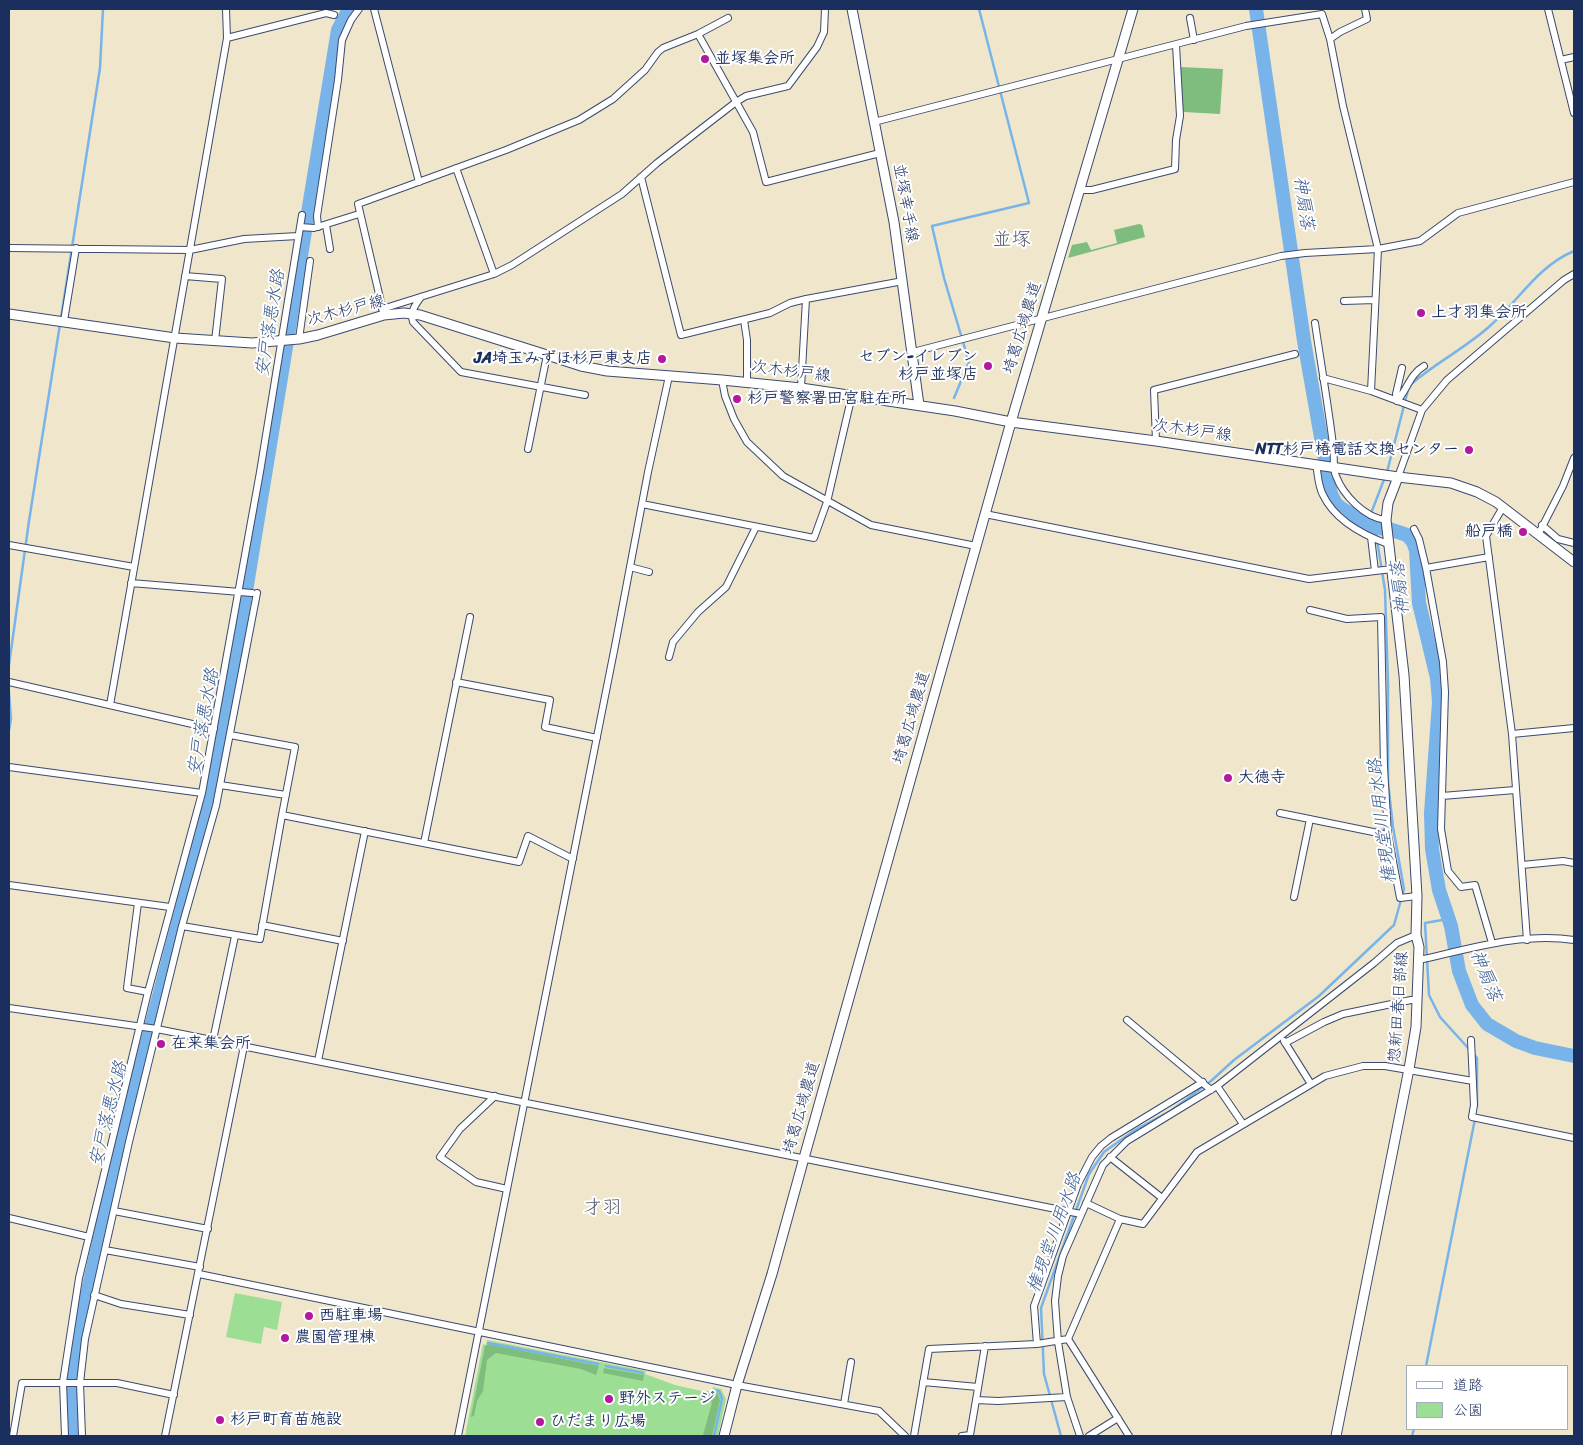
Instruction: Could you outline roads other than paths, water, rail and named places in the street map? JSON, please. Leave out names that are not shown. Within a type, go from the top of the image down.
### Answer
[{"type":"main road","name":"並塚幸手線","points":[[852,9],[894,222],[919,405]]},
{"type":"main road","name":"埼葛広域農道","points":[[724,1436],[737,1385],[770,1281],[1011,422],[1133,9]]},
{"type":"main road","name":"次木杉戸線","points":[[281,341],[318,335],[383,312],[412,314],[429,317],[581,366],[607,371],[801,388],[919,405],[1011,422],[1334,467]]},
{"type":"main road","points":[[9,314],[175,338],[215,341],[281,341]]},
{"type":"main road","points":[[1334,467],[1457,484],[1488,497],[1574,562]]},
{"type":"main road","points":[[1386,520],[1388,503],[1398,477]]},
{"type":"main road","name":"惣新田春日部線","points":[[1336,1436],[1409,1070],[1418,1000],[1419,947],[1416,935],[1416,896],[1404,675],[1386,520]]},
{"type":"street","points":[[110,705],[227,38],[226,9]]},
{"type":"street","points":[[316,228],[338,80],[342,40],[351,20],[359,9]]},
{"type":"street","points":[[374,9],[419,182]]},
{"type":"street","points":[[728,18],[698,34],[663,48],[645,70],[613,99],[579,120],[506,150],[358,204],[383,312],[421,297],[494,274],[512,265],[622,194],[736,102],[746,96],[788,86],[817,47],[824,32],[825,9]]},
{"type":"street","points":[[1330,39],[1340,32],[1367,20],[1365,9]]},
{"type":"street","points":[[1548,9],[1574,113]]},
{"type":"street","points":[[227,38],[326,13],[334,15]]},
{"type":"street","points":[[874,122],[1246,26],[1322,14],[1330,39],[1343,106],[1378,249],[1371,391]]},
{"type":"street","points":[[1190,18],[1194,40]]},
{"type":"street","points":[[698,34],[753,132],[766,182],[880,153]]},
{"type":"street","points":[[1080,190],[1092,190],[1175,169],[1176,140],[1180,116],[1176,44]]},
{"type":"street","points":[[1561,60],[1574,57]]},
{"type":"street","points":[[456,168],[494,274]]},
{"type":"street","points":[[641,178],[681,335],[744,320],[806,299],[903,281]]},
{"type":"street","points":[[913,352],[1281,256],[1378,249],[1420,241],[1458,213],[1574,182]]},
{"type":"street","points":[[300,227],[316,228],[359,214]]},
{"type":"street","points":[[65,1436],[64,1383],[79,1278],[142,1026],[148,992],[202,793],[240,591],[302,215]]},
{"type":"street","points":[[326,225],[330,249]]},
{"type":"street","points":[[9,248],[190,250],[244,239],[298,236]]},
{"type":"street","points":[[64,321],[76,248]]},
{"type":"street","points":[[299,339],[310,261]]},
{"type":"street","points":[[1398,477],[1422,410],[1447,380],[1564,280],[1574,274]]},
{"type":"street","points":[[185,276],[222,279],[215,341]]},
{"type":"street","points":[[421,297],[415,305],[412,314],[413,322],[461,372],[585,395]]},
{"type":"street","points":[[801,388],[806,299]]},
{"type":"street","points":[[1344,301],[1375,300]]},
{"type":"street","points":[[744,320],[747,340],[747,382]]},
{"type":"street","points":[[1315,323],[1334,449],[1334,473],[1353,502],[1378,520],[1386,520]]},
{"type":"street","points":[[1156,441],[1154,390],[1295,354]]},
{"type":"street","points":[[528,448],[547,356]]},
{"type":"street","points":[[1397,401],[1412,376],[1424,366]]},
{"type":"street","points":[[1397,401],[1396,394],[1402,368]]},
{"type":"street","points":[[458,1436],[669,376]]},
{"type":"street","points":[[1324,378],[1371,391],[1422,410]]},
{"type":"street","points":[[722,380],[725,396],[734,419],[747,442],[783,476],[871,525],[976,546]]},
{"type":"street","points":[[642,504],[814,538],[827,502],[852,395]]},
{"type":"street","points":[[1538,535],[1563,486],[1574,458]]},
{"type":"street","points":[[1316,464],[1320,488],[1327,502],[1353,527],[1370,537],[1388,544]]},
{"type":"street","points":[[1503,507],[1486,536],[1512,734],[1527,940]]},
{"type":"street","points":[[985,514],[1310,579],[1392,569]]},
{"type":"street","points":[[1542,525],[1558,539],[1574,544]]},
{"type":"street","points":[[669,657],[673,642],[698,612],[726,587],[756,527]]},
{"type":"street","points":[[1414,529],[1419,539],[1426,568],[1443,662],[1445,692],[1441,829],[1448,871],[1461,887],[1475,885],[1492,944]]},
{"type":"street","points":[[1370,537],[1375,571]]},
{"type":"street","points":[[9,545],[134,567]]},
{"type":"street","points":[[1426,568],[1489,557]]},
{"type":"street","points":[[630,567],[649,572]]},
{"type":"street","points":[[82,1436],[79,1383],[94,1295],[156,1028],[182,926],[216,806],[255,593],[131,583]]},
{"type":"street","points":[[1310,610],[1347,619],[1381,617],[1384,768],[1388,835],[1400,898],[1416,896]]},
{"type":"street","points":[[424,843],[470,617]]},
{"type":"street","points":[[9,682],[214,729]]},
{"type":"street","points":[[456,682],[550,700],[545,728],[597,738]]},
{"type":"street","points":[[1512,734],[1574,728]]},
{"type":"street","points":[[182,926],[260,939],[295,747],[230,735]]},
{"type":"street","points":[[9,767],[202,793]]},
{"type":"street","points":[[220,785],[286,795]]},
{"type":"street","points":[[1442,796],[1515,790]]},
{"type":"street","points":[[1280,812],[1388,835]]},
{"type":"street","points":[[282,816],[518,862],[528,836],[573,859]]},
{"type":"street","points":[[1294,897],[1310,818]]},
{"type":"street","points":[[318,1061],[364,832]]},
{"type":"street","points":[[1522,865],[1563,861],[1574,862]]},
{"type":"street","points":[[9,885],[170,907]]},
{"type":"street","points":[[138,903],[127,988],[148,992]]},
{"type":"street","points":[[262,925],[343,941]]},
{"type":"street","points":[[1080,1436],[1067,1397],[1058,1342],[1055,1301],[1063,1256],[1103,1165],[1128,1141],[1214,1088],[1374,964],[1397,943],[1416,935]]},
{"type":"street","points":[[213,1040],[235,936]]},
{"type":"street","points":[[1419,960],[1492,944],[1555,937],[1574,940]]},
{"type":"street","points":[[1285,1043],[1343,1014],[1418,1000]]},
{"type":"street","points":[[9,1008],[156,1028],[1081,1214]]},
{"type":"street","points":[[1127,1020],[1214,1088],[1243,1124]]},
{"type":"street","points":[[1281,1036],[1311,1084]]},
{"type":"street","points":[[1471,1040],[1474,1106],[1472,1117],[1574,1138]]},
{"type":"street","points":[[166,1436],[244,1046]]},
{"type":"street","points":[[1086,1203],[1120,1220],[1142,1224],[1197,1152],[1325,1076],[1364,1066],[1385,1066],[1473,1081]]},
{"type":"street","points":[[1037,1344],[1034,1306],[1078,1184],[1092,1157],[1111,1138],[1204,1082]]},
{"type":"street","points":[[495,1096],[460,1129],[440,1158],[476,1182],[507,1189]]},
{"type":"street","points":[[1092,1157],[1103,1165]]},
{"type":"street","points":[[1110,1157],[1162,1198]]},
{"type":"street","points":[[114,1211],[208,1229]]},
{"type":"street","points":[[9,1218],[89,1237]]},
{"type":"street","points":[[914,1436],[929,1349],[1037,1344],[1068,1339],[1120,1220]]},
{"type":"street","points":[[105,1250],[479,1332],[737,1385],[879,1411],[904,1436]]},
{"type":"street","points":[[94,1295],[121,1304],[190,1315]]},
{"type":"street","points":[[1068,1339],[1129,1436]]},
{"type":"street","points":[[962,1436],[974,1436],[976,1400],[985,1346]]},
{"type":"street","points":[[844,1404],[852,1362]]},
{"type":"street","points":[[923,1382],[978,1387]]},
{"type":"street","points":[[14,1436],[22,1383],[117,1383],[174,1395]]},
{"type":"street","points":[[976,1400],[998,1402],[1067,1397]]},
{"type":"street","points":[[1089,1436],[1118,1418]]},
{"type":"waterway","points":[[61,318],[100,68],[103,9]]},
{"type":"waterway","name":"安戸落悪水路","points":[[73,1436],[71,1366],[122,1139],[206,815],[237,646],[338,30],[349,9]]},
{"type":"waterway","name":"安戸落悪水路","points":[[348,11],[356,9]]},
{"type":"waterway","points":[[954,398],[969,362],[944,278],[932,226],[1029,203],[979,9]]},
{"type":"waterway","name":"神扇落","points":[[1256,9],[1304,341],[1331,494],[1336,504],[1341,508],[1375,528],[1389,529],[1407,535],[1413,542],[1416,550],[1419,603],[1437,678],[1439,702],[1431,813],[1432,849],[1439,890],[1451,926],[1459,971],[1472,1005],[1487,1024],[1516,1041],[1535,1048],[1574,1056]]},
{"type":"waterway","name":"権現堂川用水路","points":[[1410,385],[1481,333],[1501,315],[1539,274],[1561,257],[1574,251]]},
{"type":"waterway","points":[[9,665],[29,521],[60,324]]},
{"type":"waterway","name":"権現堂川用水路","points":[[1387,472],[1408,390]]},
{"type":"waterway","name":"権現堂川用水路","points":[[1061,1436],[1044,1374],[1041,1308],[1089,1174],[1104,1152],[1135,1130],[1172,1110],[1211,1081],[1234,1060],[1319,996],[1394,925],[1404,889],[1393,827],[1388,782],[1388,683],[1385,590],[1375,528],[1370,516],[1385,477]]},
{"type":"waterway","points":[[9,692],[11,719],[9,730]]},
{"type":"waterway","points":[[1448,919],[1425,923],[1429,995],[1440,1017],[1469,1049]]},
{"type":"waterway","points":[[1473,1053],[1477,1058],[1477,1106]]},
{"type":"waterway","points":[[1426,1365],[1475,1119]]},
{"type":"waterway","points":[[488,1343],[598,1364]]},
{"type":"waterway","points":[[606,1366],[643,1373]]},
{"type":"waterway","points":[[714,1391],[719,1391],[722,1399],[714,1436]]},
{"type":"waterway","points":[[1412,1436],[1414,1430]]},
{"type":"place","name":"並塚集会所","points":[[705,59]]},
{"type":"place","name":"上才羽集会所","points":[[1421,313]]},
{"type":"place","name":"JA埼玉みずほ杉戸東支店","points":[[662,359]]},
{"type":"place","name":"セブン-イレブン 杉戸並塚店","points":[[988,366]]},
{"type":"place","name":"杉戸警察署田宮駐在所","points":[[737,399]]},
{"type":"place","name":"NTT杉戸椿電話交換センター","points":[[1469,450]]},
{"type":"place","name":"船戸橋","points":[[1523,532]]},
{"type":"place","name":"大徳寺","points":[[1228,778]]},
{"type":"place","name":"在来集会所","points":[[161,1044]]},
{"type":"place","name":"西駐車場","points":[[309,1316]]},
{"type":"place","name":"農園管理棟","points":[[285,1338]]},
{"type":"place","name":"野外ステージ","points":[[609,1399]]},
{"type":"place","name":"杉戸町育苗施設","points":[[220,1420]]},
{"type":"place","name":"ひだまり広場","points":[[540,1422]]},
{"type":"district","name":"並塚","points":[[1012,240]]},
{"type":"district","name":"才羽","points":[[602,1208]]}]
